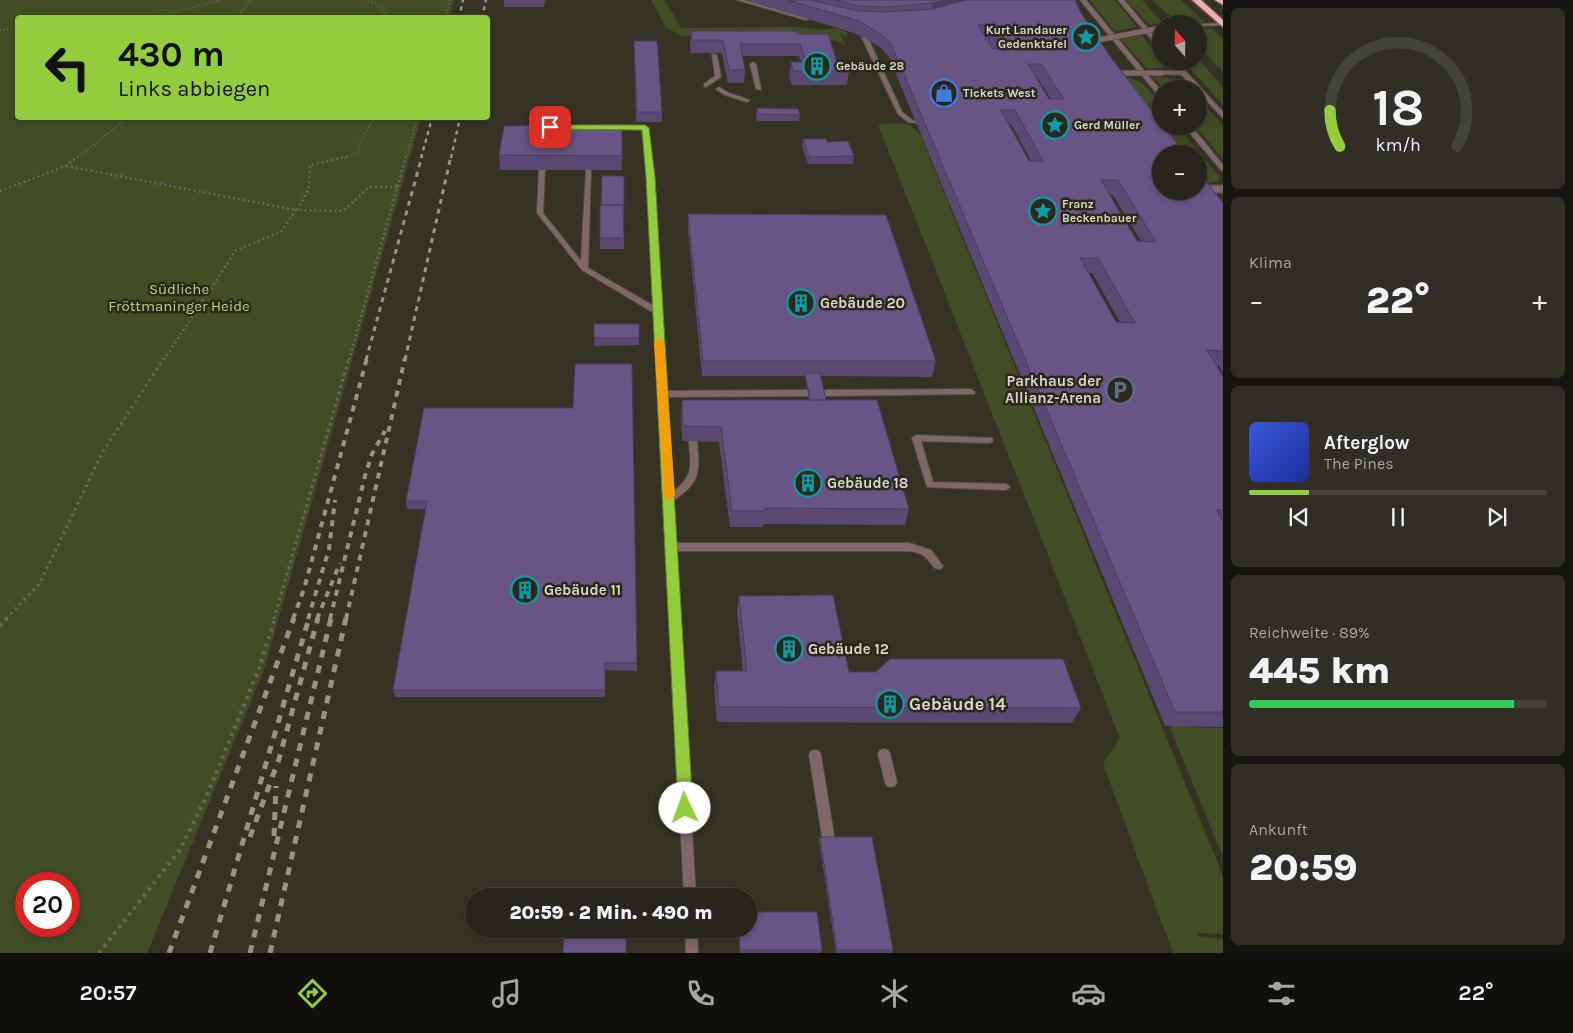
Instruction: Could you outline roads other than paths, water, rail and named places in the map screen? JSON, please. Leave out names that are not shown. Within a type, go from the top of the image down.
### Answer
[{"type":"highway","points":[[1196,0],[1223,24]]},
{"type":"highway","points":[[1220,0],[1223,3]]},
{"type":"street","points":[[1083,0],[1152,84]]},
{"type":"street","points":[[1120,0],[1152,37]]},
{"type":"street","points":[[1182,70],[1190,80]]},
{"type":"street","points":[[1207,99],[1223,116]]},
{"type":"street","points":[[1195,135],[1223,169]]},
{"type":"lane","points":[[739,0],[808,19]]},
{"type":"lane","points":[[1208,25],[1223,24]]},
{"type":"lane","points":[[1088,42],[1152,30]]},
{"type":"lane","points":[[865,38],[900,114],[910,121],[932,124]]},
{"type":"lane","points":[[706,85],[718,77],[714,55]]},
{"type":"lane","points":[[753,64],[759,90]]},
{"type":"lane","points":[[1107,72],[1184,73]]},
{"type":"lane","points":[[719,88],[727,94],[747,100]]},
{"type":"lane","points":[[606,127],[645,128],[650,177],[670,499],[690,888]]},
{"type":"lane","points":[[542,169],[540,213],[584,269],[658,312]]},
{"type":"lane","points":[[584,269],[588,170]]},
{"type":"lane","points":[[1207,189],[1223,189]]},
{"type":"lane","points":[[823,393],[971,392]]},
{"type":"lane","points":[[663,394],[808,393]]},
{"type":"lane","points":[[989,440],[916,438],[930,485],[1006,487]]},
{"type":"lane","points":[[670,499],[691,482],[695,468],[693,442]]},
{"type":"lane","points":[[672,547],[909,547],[928,553],[938,566]]},
{"type":"lane","points":[[815,754],[833,865]]},
{"type":"lane","points":[[884,754],[891,782]]},
{"type":"lane","points":[[691,938],[692,953]]},
{"type":"railway","points":[[460,15],[463,0]]},
{"type":"railway","points":[[483,15],[486,0]]},
{"type":"railway","points":[[421,158],[431,120]]},
{"type":"railway","points":[[451,158],[460,120]]},
{"type":"railway","points":[[366,360],[422,156]]},
{"type":"railway","points":[[405,360],[451,156]]},
{"type":"railway","points":[[293,619],[304,589],[367,358]]},
{"type":"railway","points":[[346,619],[405,358]]},
{"type":"railway","points":[[330,619],[365,476],[372,454],[385,431]]},
{"type":"railway","points":[[308,619],[329,549],[335,500]]},
{"type":"railway","points":[[317,619],[340,563]]},
{"type":"railway","points":[[169,953],[294,618]]},
{"type":"railway","points":[[210,953],[309,618]]},
{"type":"railway","points":[[250,837],[279,759],[318,618]]},
{"type":"railway","points":[[250,953],[331,618]]},
{"type":"railway","points":[[270,953],[346,618]]},
{"type":"railway","points":[[274,836],[276,786]]},
{"type":"place","name":"Kurt Landauer Gedenktafel","points":[[1086,37]]},
{"type":"place","name":"Gebäude 28","points":[[817,66]]},
{"type":"place","name":"Tickets West","points":[[944,93]]},
{"type":"place","name":"Gerd Müller","points":[[1055,125]]},
{"type":"place","name":"Franz Beckenbauer","points":[[1043,211]]},
{"type":"place","name":"Gebäude 20","points":[[801,303]]},
{"type":"place","name":"Parkhaus der Allianz-Arena","points":[[1120,390]]},
{"type":"place","name":"Gebäude 18","points":[[808,483]]},
{"type":"place","name":"Gebäude 11","points":[[525,590]]},
{"type":"place","name":"Gebäude 12","points":[[789,649]]},
{"type":"place","name":"Gebäude 14","points":[[890,704]]},
{"type":"park label","name":"Südliche Fröttmaninger Heide","points":[[179,298]]}]
